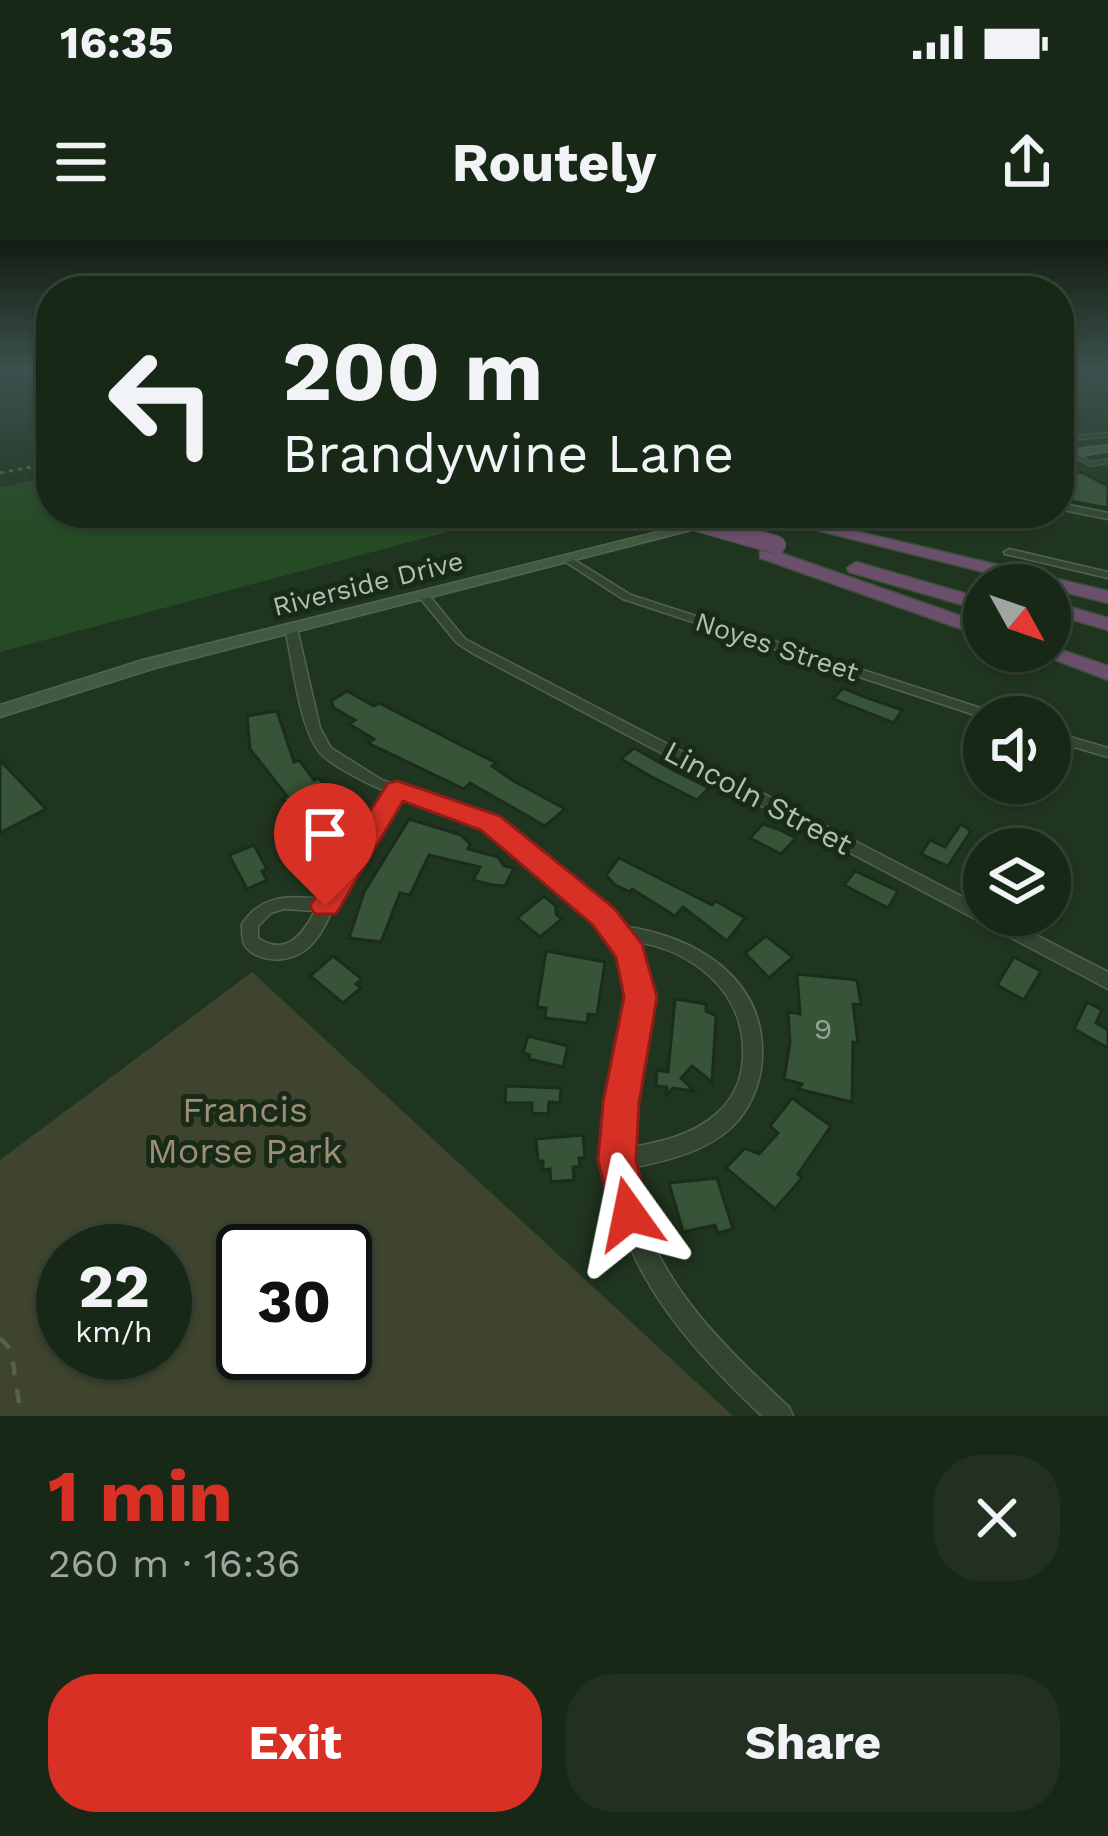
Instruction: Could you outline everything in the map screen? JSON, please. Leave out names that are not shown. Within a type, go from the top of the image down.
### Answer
[{"type":"highway","points":[[718,528],[963,599]]},
{"type":"highway","points":[[744,528],[963,622]]},
{"type":"highway","points":[[818,528],[1108,597]]},
{"type":"highway","points":[[777,545],[963,584]]},
{"type":"highway","points":[[1071,613],[1108,624]]},
{"type":"highway","points":[[1071,630],[1108,641]]},
{"type":"highway","points":[[1071,661],[1108,674]]},
{"type":"main road","points":[[1074,453],[1108,448]]},
{"type":"main road","name":"Riverside Drive","points":[[0,711],[93,679],[693,528]]},
{"type":"street","points":[[1074,509],[1108,516]]},
{"type":"street","points":[[1009,552],[1108,575]]},
{"type":"street","name":"Noyes Street","points":[[568,559],[627,597],[963,707]]},
{"type":"street","name":"Lincoln Street","points":[[424,596],[461,640],[476,650],[1108,981]]},
{"type":"street","points":[[291,628],[317,739],[356,772],[491,823],[618,932],[631,953],[641,997],[621,1103],[617,1160],[637,1237],[667,1297],[724,1365],[780,1416]]},
{"type":"street","points":[[1071,742],[1108,753]]},
{"type":"street","points":[[325,906],[292,901],[271,905],[254,918],[250,941],[270,953],[293,949],[310,935],[398,790]]},
{"type":"street","points":[[617,1160],[662,1153],[725,1120],[741,1099],[754,1053],[752,1027],[727,980],[661,937],[618,932]]},
{"type":"lane","points":[[1074,437],[1105,434]]},
{"type":"lane","points":[[1074,458],[1092,464],[1108,461]]},
{"type":"path","points":[[0,473],[36,466]]},
{"type":"path","points":[[0,1338],[10,1350],[21,1416]]},
{"type":"green space","name":"Francis Morse Park","points":[[252,972],[733,1416],[0,1416],[0,1160]]},
{"type":"shaded area","points":[[36,480],[36,528],[462,528],[0,652],[0,487]]},
{"type":"building","points":[[1074,473],[1108,486],[1108,508],[1074,502]]},
{"type":"building","points":[[843,688],[902,710],[894,723],[833,699]]},
{"type":"building","points":[[347,691],[496,763],[492,766],[512,780],[565,809],[545,826],[470,783],[464,789],[368,743],[374,739],[349,724],[355,720],[334,708],[331,701]]},
{"type":"building","points":[[277,711],[294,762],[299,760],[314,780],[318,778],[357,807],[332,834],[336,835],[326,848],[310,844],[298,849],[273,841],[300,811],[282,799],[287,796],[250,749],[247,716]]},
{"type":"building","points":[[634,748],[709,788],[697,800],[652,777],[621,759]]},
{"type":"building","points":[[0,760],[46,809],[0,833]]},
{"type":"building","points":[[409,819],[461,835],[470,844],[468,849],[498,857],[504,866],[514,868],[505,886],[473,880],[480,867],[429,855],[410,895],[400,893],[381,942],[349,938],[364,892]]},
{"type":"building","points":[[763,824],[796,838],[781,854],[750,838]]},
{"type":"building","points":[[961,824],[967,828],[948,866],[921,854],[930,840],[945,847]]},
{"type":"building","points":[[254,845],[267,869],[262,871],[267,880],[247,889],[229,855]]},
{"type":"building","points":[[619,858],[745,918],[727,941],[683,907],[675,916],[632,889],[615,885],[606,875]]},
{"type":"building","points":[[855,871],[898,891],[888,908],[844,885]]},
{"type":"building","points":[[544,896],[562,919],[540,937],[517,918]]},
{"type":"building","points":[[766,936],[793,957],[769,978],[745,953]]},
{"type":"building","points":[[546,951],[605,962],[597,1015],[588,1014],[587,1023],[545,1018],[546,1008],[537,1007]]},
{"type":"building","points":[[333,956],[362,979],[356,984],[361,988],[343,1003],[310,976]]},
{"type":"building","points":[[1014,957],[1041,971],[1024,1000],[997,985]]},
{"type":"building","points":[[797,974],[857,980],[861,1005],[853,1004],[858,1043],[853,1042],[852,1102],[798,1089],[802,1084],[784,1079],[790,1043],[788,1012],[800,1014]]},
{"type":"building","points":[[675,999],[706,1004],[706,1011],[716,1016],[712,1082],[692,1066],[681,1078],[694,1091],[673,1088],[667,1095],[667,1087],[656,1086],[657,1070],[668,1072]]},
{"type":"building","points":[[1087,1002],[1102,1010],[1096,1023],[1108,1030],[1108,1048],[1074,1029]]},
{"type":"building","points":[[528,1036],[568,1046],[563,1067],[529,1059],[523,1053]]},
{"type":"building","points":[[506,1086],[561,1088],[560,1103],[549,1102],[548,1114],[532,1113],[532,1103],[505,1103]]},
{"type":"building","points":[[792,1098],[831,1126],[798,1174],[802,1178],[775,1209],[726,1168],[745,1148],[759,1154],[778,1133],[770,1126]]},
{"type":"building","points":[[583,1135],[585,1158],[573,1167],[574,1180],[551,1182],[550,1169],[543,1170],[543,1161],[538,1161],[536,1139]]},
{"type":"building","points":[[717,1178],[733,1229],[718,1233],[715,1225],[683,1232],[669,1183]]},
{"type":"route","points":[[325,906],[398,790],[491,823],[604,916],[631,953],[641,997],[621,1103],[617,1160],[629,1214]]}]
